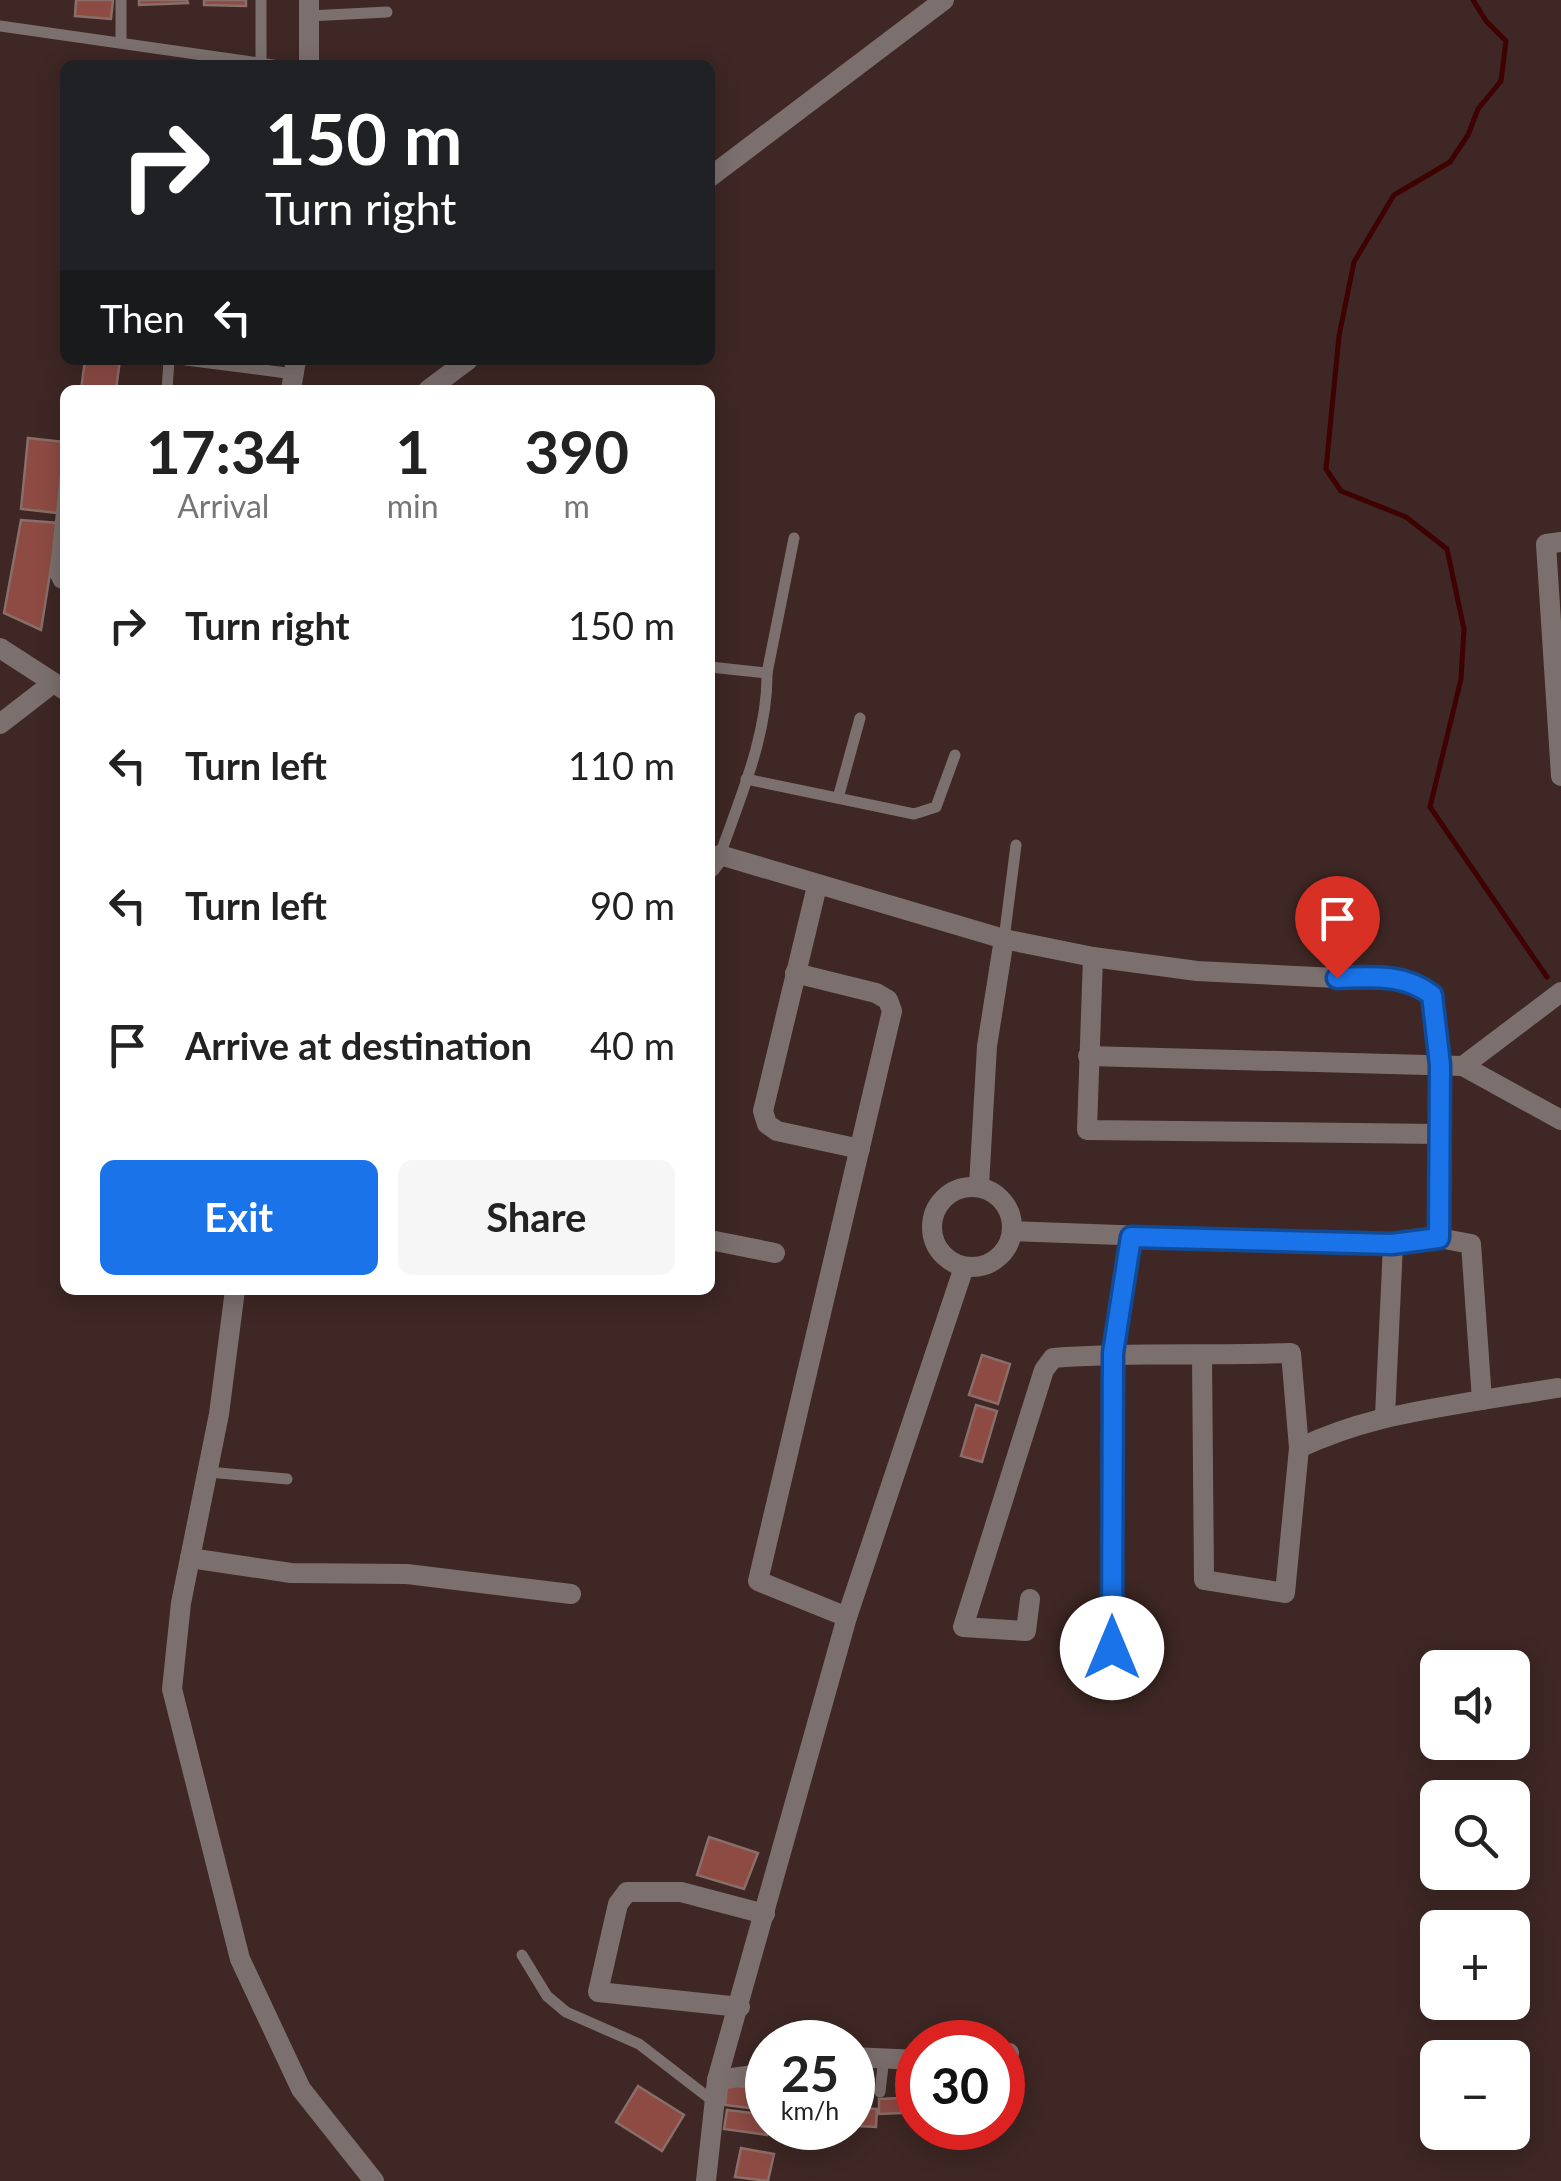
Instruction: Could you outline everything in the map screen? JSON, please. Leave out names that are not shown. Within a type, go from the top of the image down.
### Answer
[{"type":"street","points":[[715,173],[944,0]]},
{"type":"street","points":[[309,8],[309,60]]},
{"type":"street","points":[[435,385],[461,365]]},
{"type":"street","points":[[1561,542],[1546,544],[1556,616],[1561,776]]},
{"type":"street","points":[[0,648],[59,687],[0,724]]},
{"type":"street","points":[[715,862],[817,886],[1004,939],[1093,957],[1197,971],[1395,977],[1419,985],[1432,995],[1440,1065],[1439,1238]]},
{"type":"street","points":[[817,886],[763,1111],[767,1124],[777,1131],[860,1149]]},
{"type":"street","points":[[979,1186],[987,1046],[1004,939]]},
{"type":"street","points":[[1093,957],[1087,1130],[1440,1134]]},
{"type":"street","points":[[795,973],[876,993],[888,1000],[892,1011],[758,1582],[847,1618]]},
{"type":"street","points":[[1464,1066],[1561,992]]},
{"type":"street","points":[[1088,1056],[1464,1066],[1561,1120]]},
{"type":"street","points":[[979,1186],[991,1190],[1008,1207],[1012,1231],[1001,1255],[978,1267],[964,1267],[940,1252],[931,1226],[934,1212],[952,1191],[979,1186]]},
{"type":"street","points":[[1012,1231],[1392,1244],[1439,1238],[1471,1244],[1482,1400]]},
{"type":"street","points":[[1112,1648],[1113,1353],[1131,1237]]},
{"type":"street","points":[[715,1241],[774,1253]]},
{"type":"street","points":[[1385,1416],[1392,1244]]},
{"type":"street","points":[[706,2181],[715,2090],[847,1618],[964,1267]]},
{"type":"street","points":[[234,1295],[219,1414],[181,1602],[172,1690],[240,1960],[300,2090],[374,2181]]},
{"type":"street","points":[[1030,1599],[1026,1631],[963,1627],[1044,1370],[1053,1358],[1113,1353],[1202,1357],[1291,1353],[1299,1448],[1284,1594],[1204,1580],[1202,1357]]},
{"type":"street","points":[[1299,1448],[1346,1427],[1385,1416],[1558,1388]]},
{"type":"street","points":[[190,1558],[291,1573],[407,1574],[571,1594]]},
{"type":"street","points":[[740,2007],[598,1992],[618,1904],[627,1892],[681,1892],[766,1914]]},
{"type":"street","points":[[875,2057],[895,2058]]},
{"type":"street","points":[[715,2090],[745,2081]]},
{"type":"lane","points":[[120,0],[122,42]]},
{"type":"lane","points":[[261,60],[262,0]]},
{"type":"lane","points":[[309,8],[387,12]]},
{"type":"lane","points":[[0,26],[236,60]]},
{"type":"lane","points":[[222,365],[294,375]]},
{"type":"lane","points":[[60,526],[55,574],[60,582]]},
{"type":"lane","points":[[715,862],[746,779],[768,698],[767,672],[794,538]]},
{"type":"lane","points":[[715,667],[767,672]]},
{"type":"lane","points":[[838,798],[860,718]]},
{"type":"lane","points":[[746,779],[914,814],[936,807],[955,755]]},
{"type":"lane","points":[[1004,939],[1016,845]]},
{"type":"lane","points":[[208,1472],[287,1479]]},
{"type":"lane","points":[[522,1956],[547,1996],[566,2012],[639,2044],[715,2090]]},
{"type":"lane","points":[[880,2092],[884,2057]]},
{"type":"building","points":[[76,0],[113,0],[111,19],[75,16]]},
{"type":"building","points":[[139,0],[187,0],[188,3],[139,5]]},
{"type":"building","points":[[204,0],[246,0],[246,6],[204,5]]},
{"type":"building","points":[[84,365],[119,365],[117,385],[82,385]]},
{"type":"building","points":[[28,438],[60,441],[58,513],[21,509]]},
{"type":"building","points":[[21,520],[58,523],[41,630],[4,613]]},
{"type":"building","points":[[982,1355],[1010,1364],[998,1404],[969,1395]]},
{"type":"building","points":[[976,1405],[997,1411],[982,1462],[961,1456]]},
{"type":"building","points":[[709,1837],[758,1853],[744,1889],[697,1875]]},
{"type":"building","points":[[727,2085],[745,2087],[745,2107],[725,2105]]},
{"type":"building","points":[[638,2086],[684,2115],[662,2151],[616,2122]]},
{"type":"building","points":[[895,2098],[895,2113],[879,2114],[879,2099]]},
{"type":"building","points":[[727,2110],[745,2112],[745,2132],[724,2129]]},
{"type":"building","points":[[741,2148],[774,2154],[768,2181],[735,2177]]},
{"type":"waterway","points":[[1473,0],[1486,21],[1506,41],[1501,81],[1478,109],[1468,135],[1450,162],[1394,195],[1354,262],[1339,336],[1326,469],[1341,491],[1406,517],[1447,549],[1464,629],[1461,679],[1430,807],[1547,977]]},
{"type":"route","points":[[1112,1648],[1113,1353],[1131,1237],[1392,1244],[1439,1238],[1440,1065],[1432,995],[1419,985],[1395,977],[1337,978]]}]
